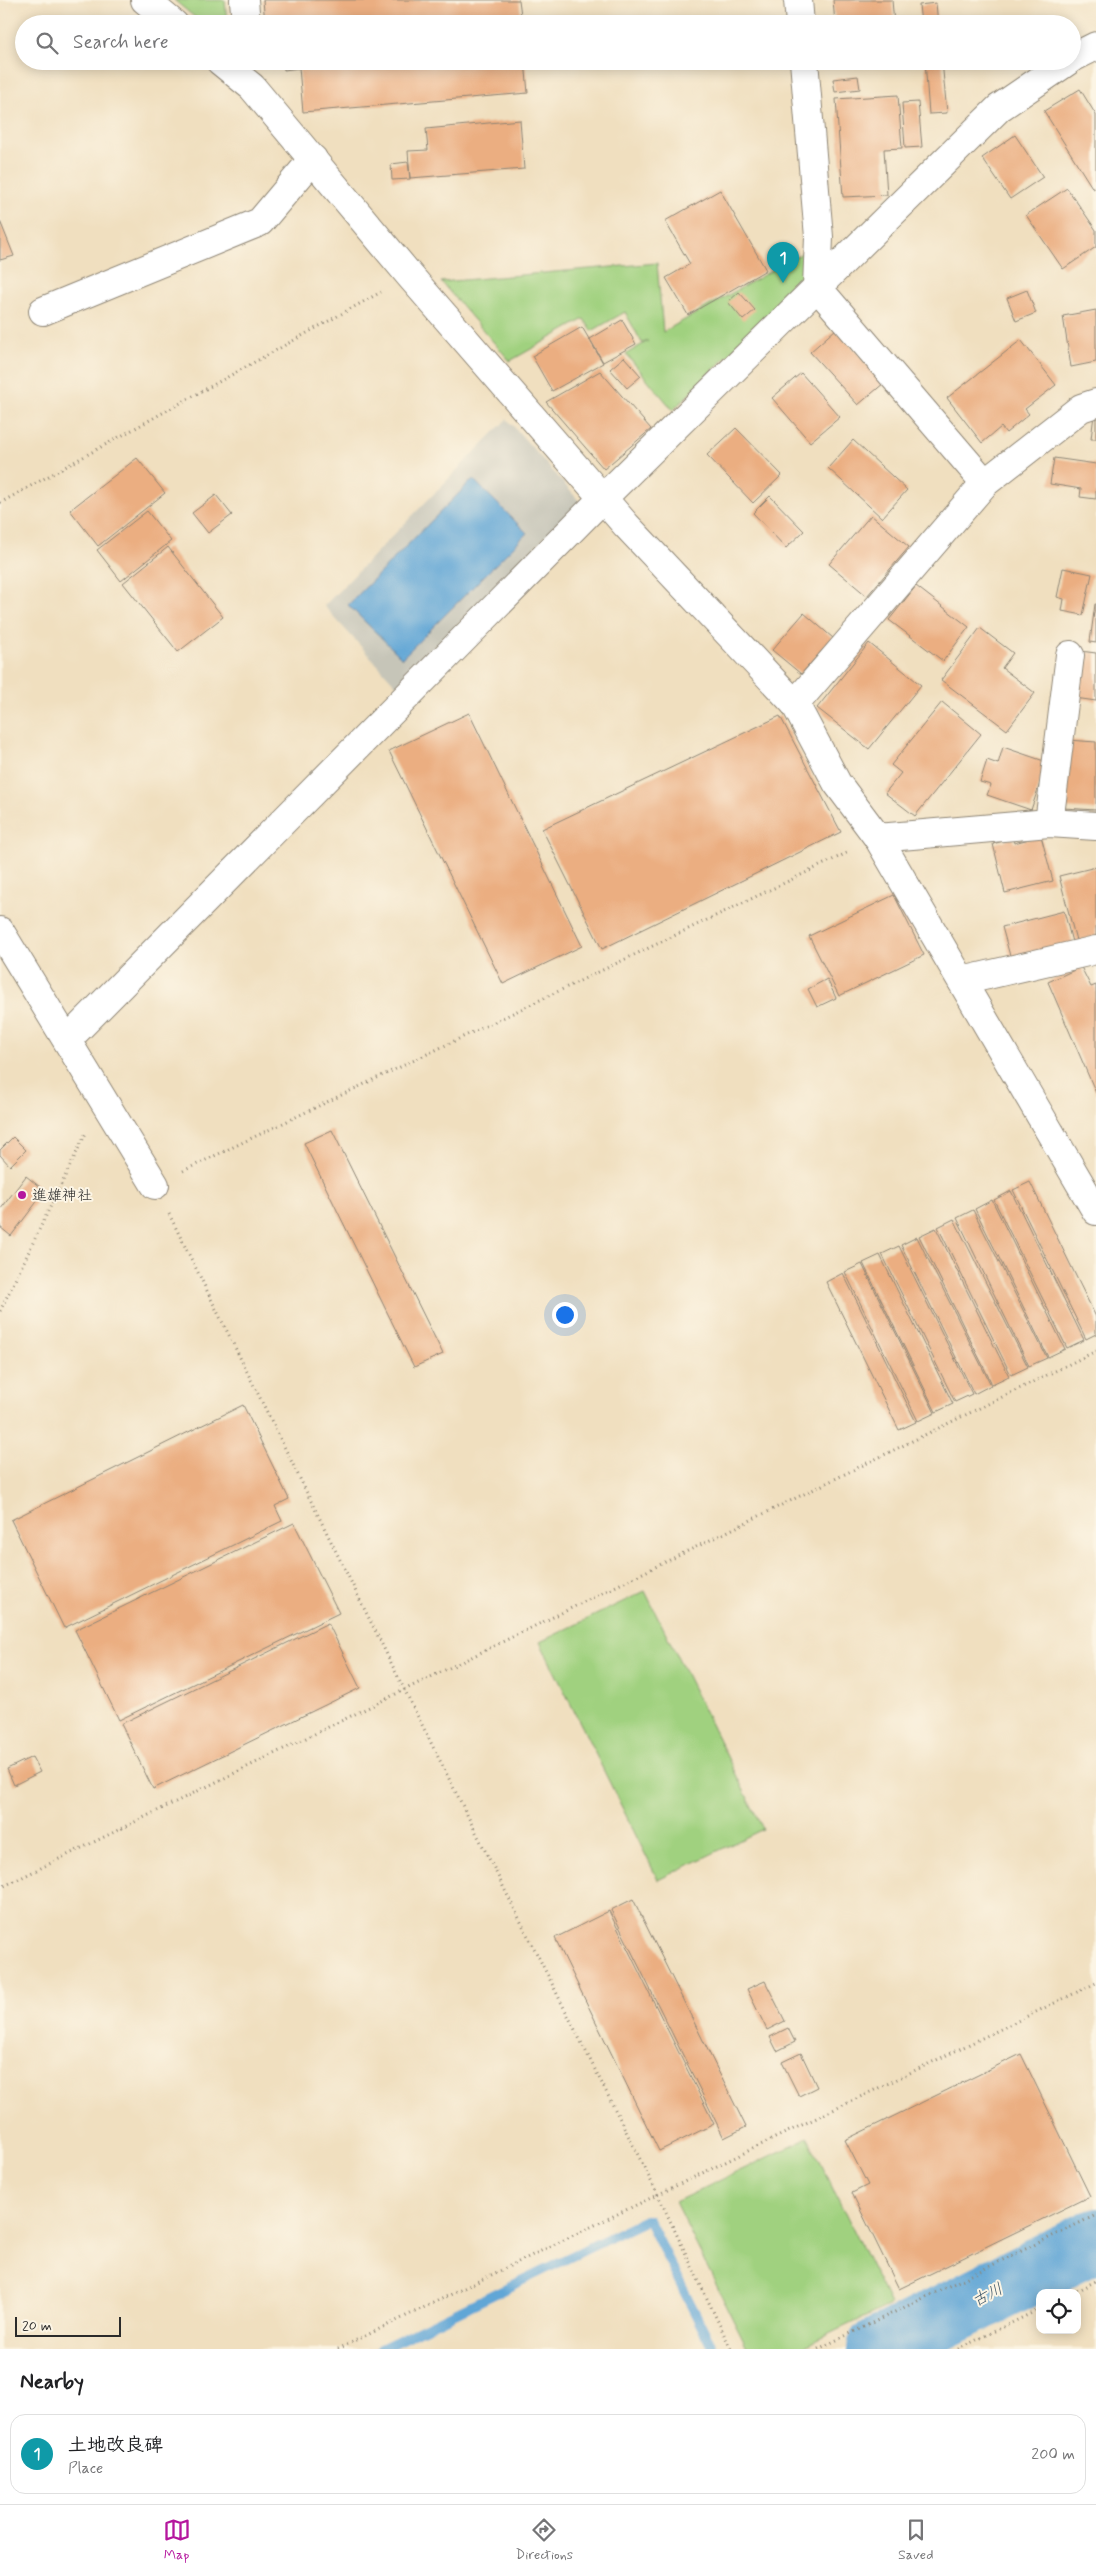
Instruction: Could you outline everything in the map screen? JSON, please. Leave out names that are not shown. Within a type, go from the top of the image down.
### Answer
[{"type":"street","points":[[145,0],[163,15]]},
{"type":"street","points":[[244,0],[245,15]]},
{"type":"street","points":[[798,0],[799,15]]},
{"type":"street","points":[[1081,54],[1096,46]]},
{"type":"street","points":[[805,70],[819,237],[817,288],[986,483]]},
{"type":"street","points":[[67,1040],[603,498],[1000,108],[1055,70]]},
{"type":"street","points":[[250,74],[313,159],[410,276],[603,498],[795,704],[837,783],[878,838],[1096,1211]]},
{"type":"street","points":[[43,311],[260,222],[313,159]]},
{"type":"street","points":[[795,704],[986,483],[1081,408],[1096,403]]},
{"type":"street","points":[[1048,824],[1070,655]]},
{"type":"street","points":[[878,838],[1048,824],[1096,826]]},
{"type":"street","points":[[0,931],[155,1185]]},
{"type":"street","points":[[962,981],[1096,950]]},
{"type":"path","points":[[0,503],[410,276]]},
{"type":"path","points":[[731,2349],[657,2193],[405,1691],[155,1185],[878,838]]},
{"type":"path","points":[[0,1311],[103,1099]]},
{"type":"path","points":[[0,1888],[1096,1351]]},
{"type":"path","points":[[338,2349],[657,2193],[1096,1983]]},
{"type":"path","points":[[818,2349],[1096,2215]]},
{"type":"path","points":[[1080,2289],[1096,2281]]},
{"type":"path","points":[[958,2349],[1036,2311]]},
{"type":"shaded area","points":[[507,419],[580,502],[397,686],[324,606]]},
{"type":"green space","points":[[174,0],[225,0],[226,15],[192,15]]},
{"type":"green space","points":[[804,252],[806,279],[673,410],[626,354],[648,341],[642,343],[625,312],[592,331],[584,319],[510,361],[441,282],[657,263],[663,332]]},
{"type":"green space","points":[[645,1591],[763,1829],[658,1880],[540,1642]]},
{"type":"green space","points":[[808,2138],[890,2305],[799,2349],[748,2349],[675,2202]]},
{"type":"water","points":[[473,479],[527,533],[402,658],[348,605]]},
{"type":"building","points":[[263,0],[519,0],[521,15],[264,15]]},
{"type":"building","points":[[833,0],[892,0],[893,15],[834,15]]},
{"type":"building","points":[[936,3],[937,15],[920,15],[919,5]]},
{"type":"building","points":[[299,70],[526,70],[528,93],[303,112]]},
{"type":"building","points":[[926,70],[943,70],[947,113],[929,114]]},
{"type":"building","points":[[858,76],[860,89],[835,92],[833,79]]},
{"type":"building","points":[[1080,89],[1096,115],[1096,187],[1093,189],[1044,111]]},
{"type":"building","points":[[898,95],[902,148],[884,149],[887,195],[843,197],[836,99]]},
{"type":"building","points":[[918,102],[922,147],[905,148],[902,103]]},
{"type":"building","points":[[520,120],[524,169],[410,178],[408,151],[428,150],[426,129]]},
{"type":"building","points":[[1015,135],[1043,177],[1010,199],[982,158]]},
{"type":"building","points":[[408,162],[410,179],[392,180],[391,164]]},
{"type":"building","points":[[1067,188],[1096,230],[1096,247],[1063,269],[1026,215]]},
{"type":"building","points":[[720,190],[766,270],[688,315],[666,278],[690,264],[665,221]]},
{"type":"building","points":[[0,221],[14,256],[0,260]]},
{"type":"building","points":[[1027,290],[1036,313],[1016,321],[1007,298]]},
{"type":"building","points":[[739,292],[755,310],[743,320],[728,302]]},
{"type":"building","points":[[1096,310],[1096,362],[1071,367],[1063,316]]},
{"type":"building","points":[[622,320],[636,344],[603,362],[590,339]]},
{"type":"building","points":[[582,327],[603,363],[552,391],[532,356]]},
{"type":"building","points":[[836,329],[884,383],[858,405],[810,352]]},
{"type":"building","points":[[1021,340],[1056,385],[1025,409],[1029,414],[1006,433],[1001,427],[982,443],[947,398]]},
{"type":"building","points":[[624,357],[641,376],[627,388],[610,369]]},
{"type":"building","points":[[600,371],[651,429],[604,469],[546,402]]},
{"type":"building","points":[[801,373],[840,417],[810,442],[772,398]]},
{"type":"building","points":[[1094,415],[1096,415],[1096,439],[1091,439]]},
{"type":"building","points":[[736,428],[782,475],[753,503],[707,455]]},
{"type":"building","points":[[853,440],[907,490],[882,518],[828,468]]},
{"type":"building","points":[[137,458],[165,493],[98,546],[70,510]]},
{"type":"building","points":[[1054,458],[1096,464],[1096,499],[1080,497],[1081,489],[1050,484]]},
{"type":"building","points":[[216,495],[232,515],[208,533],[192,513]]},
{"type":"building","points":[[770,496],[804,531],[786,548],[753,513]]},
{"type":"building","points":[[147,511],[171,541],[121,581],[97,550]]},
{"type":"building","points":[[871,515],[909,547],[867,596],[829,564]]},
{"type":"building","points":[[168,547],[223,617],[178,652],[123,583]]},
{"type":"building","points":[[1063,568],[1092,574],[1083,615],[1062,611],[1064,599],[1057,597]]},
{"type":"building","points":[[916,586],[969,627],[943,661],[889,620]]},
{"type":"building","points":[[1096,604],[1096,643],[1090,642]]},
{"type":"building","points":[[804,613],[833,638],[801,674],[772,650]]},
{"type":"building","points":[[980,628],[1013,653],[1002,668],[1035,693],[1007,730],[941,680]]},
{"type":"building","points":[[869,643],[921,685],[869,749],[817,708]]},
{"type":"building","points":[[1080,651],[1096,653],[1096,701],[1075,698]]},
{"type":"building","points":[[942,702],[981,734],[915,816],[885,793],[901,773],[891,765]]},
{"type":"building","points":[[469,713],[582,946],[503,984],[389,751]]},
{"type":"building","points":[[780,716],[841,832],[602,949],[542,829]]},
{"type":"building","points":[[1068,740],[1096,742],[1096,810],[1064,808]]},
{"type":"building","points":[[1003,747],[1047,762],[1031,810],[987,795],[991,785],[980,782],[987,760],[998,764]]},
{"type":"building","points":[[1041,836],[1053,881],[1005,893],[993,844],[1013,838],[1014,843]]},
{"type":"building","points":[[1096,867],[1096,939],[1077,944],[1059,876]]},
{"type":"building","points":[[894,895],[924,955],[839,996],[809,936]]},
{"type":"building","points":[[1064,911],[1073,946],[1012,963],[1002,927]]},
{"type":"building","points":[[1081,967],[1091,987],[1096,985],[1096,1093],[1048,982]]},
{"type":"building","points":[[827,979],[836,998],[817,1007],[808,989]]},
{"type":"building","points":[[332,1130],[443,1354],[414,1367],[304,1143]]},
{"type":"building","points":[[13,1137],[26,1150],[10,1166],[0,1155],[0,1150]]},
{"type":"building","points":[[26,1176],[45,1191],[11,1236],[0,1227],[0,1210]]},
{"type":"building","points":[[1030,1182],[1096,1317],[1096,1334],[1086,1339],[1013,1190]]},
{"type":"building","points":[[1011,1191],[1084,1340],[1067,1348],[994,1200]]},
{"type":"building","points":[[992,1200],[1065,1349],[1048,1357],[975,1209]]},
{"type":"building","points":[[973,1210],[1047,1358],[1029,1366],[957,1218]]},
{"type":"building","points":[[954,1219],[1028,1367],[1011,1375],[938,1227]]},
{"type":"building","points":[[936,1228],[1009,1376],[992,1384],[919,1236]]},
{"type":"building","points":[[917,1237],[991,1385],[974,1394],[901,1245]]},
{"type":"building","points":[[899,1246],[972,1394],[955,1402],[882,1254]]},
{"type":"building","points":[[880,1255],[953,1404],[936,1412],[863,1263]]},
{"type":"building","points":[[862,1264],[935,1413],[918,1421],[845,1272]]},
{"type":"building","points":[[843,1273],[916,1422],[899,1430],[826,1282]]},
{"type":"building","points":[[243,1405],[289,1499],[275,1506],[282,1521],[64,1628],[11,1520]]},
{"type":"building","points":[[294,1523],[339,1613],[119,1720],[75,1630]]},
{"type":"building","points":[[328,1623],[360,1688],[153,1789],[121,1724]]},
{"type":"building","points":[[32,1757],[40,1772],[14,1785],[7,1769]]},
{"type":"building","points":[[633,1899],[746,2127],[724,2138],[611,1910]]},
{"type":"building","points":[[609,1911],[714,2124],[659,2151],[555,1938]]},
{"type":"building","points":[[765,1981],[785,2021],[767,2030],[747,1989]]},
{"type":"building","points":[[788,2028],[795,2042],[777,2051],[770,2037]]},
{"type":"building","points":[[801,2053],[817,2087],[799,2096],[782,2062]]},
{"type":"building","points":[[1021,2054],[1090,2196],[899,2289],[852,2193],[868,2185],[845,2140]]},
{"type":"waterway","points":[[381,2349],[648,2219],[713,2349]]},
{"type":"waterway","name":"古川","points":[[879,2349],[1096,2240]]},
{"type":"place","name":"土地改良碑","points":[[783,283]]},
{"type":"place","name":"進雄神社","points":[[22,1195]]}]
